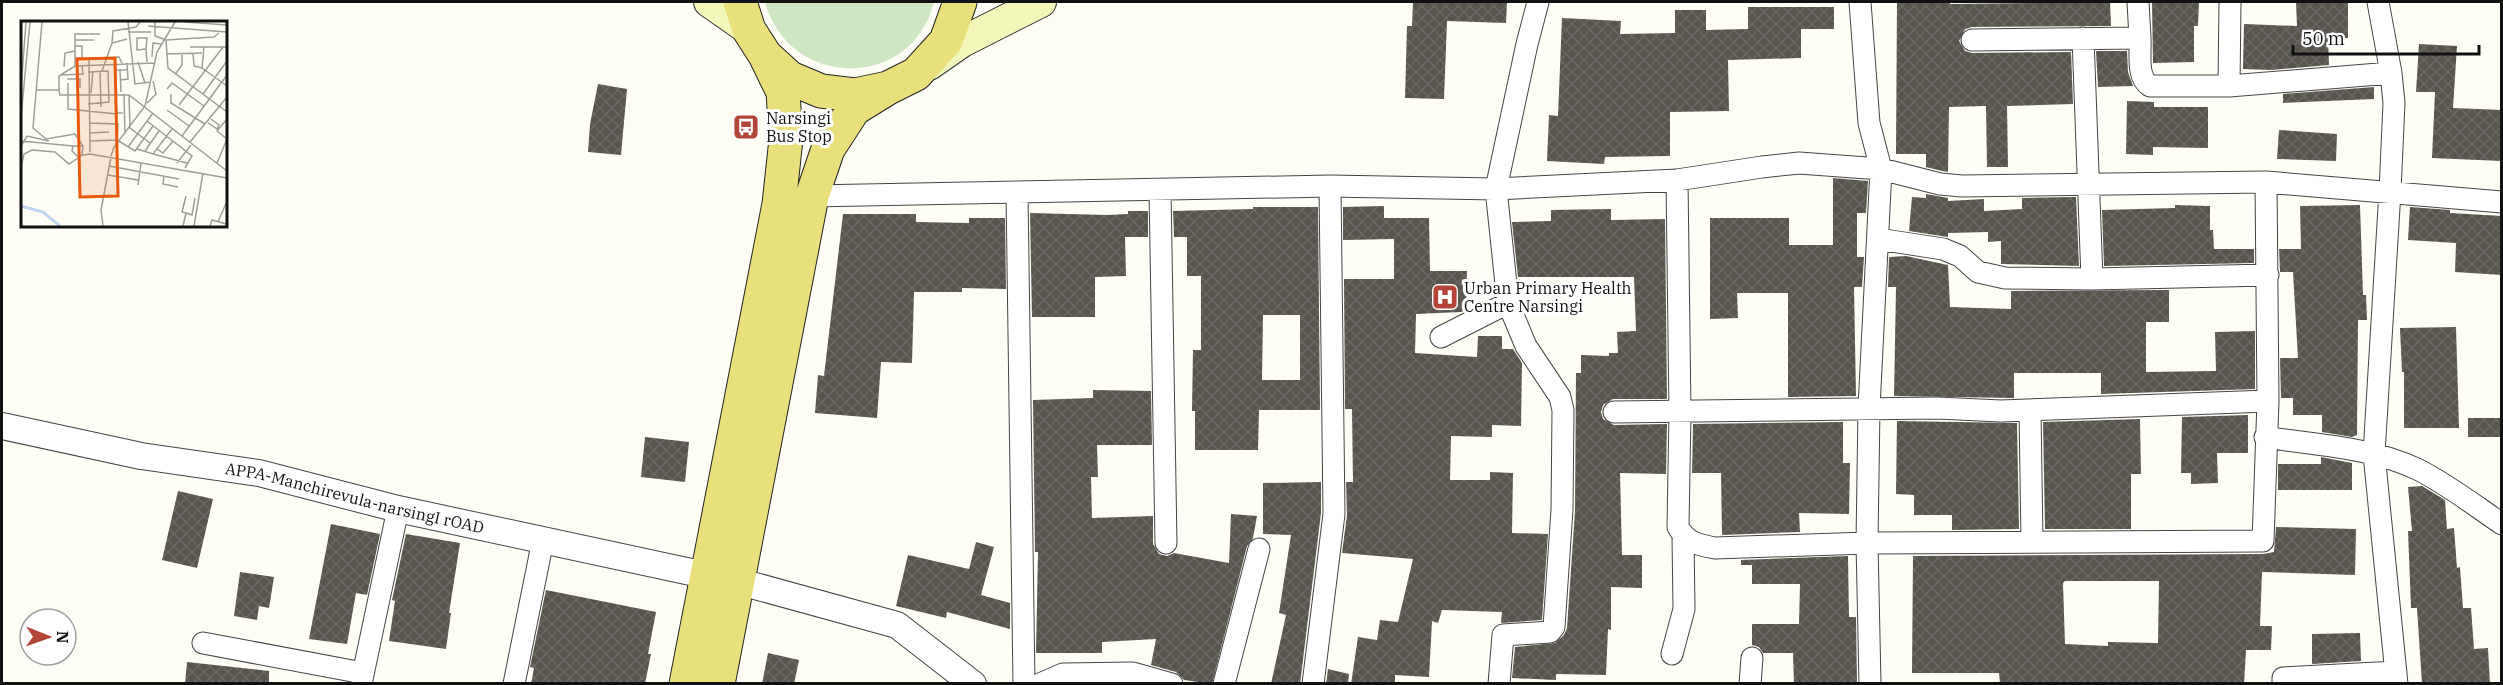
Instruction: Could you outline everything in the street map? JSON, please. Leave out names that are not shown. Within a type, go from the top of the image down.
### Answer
[{"type":"main road","points":[[709,2],[751,29],[790,78],[821,91],[855,95],[902,81],[946,41],[960,2]]},
{"type":"main road","points":[[718,684],[812,196],[828,149],[854,108],[902,81],[962,42],[1041,2]]},
{"type":"main road","points":[[686,684],[705,575],[779,204],[785,149],[783,92],[751,29]]},
{"type":"street","points":[[1499,684],[1503,635],[1550,632],[1554,627],[1562,510],[1563,410],[1560,397],[1526,346],[1508,303],[1496,189],[1527,44],[1539,2]]},
{"type":"street","points":[[1860,2],[1869,123],[1881,169],[1869,408],[1867,543],[1870,684]]},
{"type":"street","points":[[2138,2],[2141,75],[2150,87],[2229,86],[2391,72]]},
{"type":"street","points":[[2229,86],[2230,2]]},
{"type":"street","points":[[2283,684],[2283,678],[2397,678],[2374,454],[2394,103],[2391,72],[2378,2]]},
{"type":"street","points":[[2083,38],[2092,279]]},
{"type":"street","points":[[1972,40],[2140,38]]},
{"type":"street","points":[[812,196],[1330,186],[1496,189],[1677,180],[1799,163],[1881,169],[1940,184],[1962,186],[2266,182],[2502,202]]},
{"type":"street","points":[[1672,654],[1684,609],[1683,537],[1678,527],[1680,412],[1677,180]]},
{"type":"street","points":[[1683,537],[1698,545],[1715,548],[1867,543],[2263,540],[2268,401],[2266,182]]},
{"type":"street","points":[[1312,684],[1334,514],[1330,186]]},
{"type":"street","points":[[1160,190],[1166,543]]},
{"type":"street","points":[[1017,193],[1024,684]]},
{"type":"street","points":[[1878,239],[1942,249],[1960,256],[1977,272],[2005,278],[2092,279],[2268,275]]},
{"type":"street","points":[[1441,337],[1508,303]]},
{"type":"street","points":[[1614,412],[1869,408],[2030,410],[2268,401]]},
{"type":"street","points":[[2030,410],[2032,542]]},
{"type":"street","name":"APPA-Manchirevula-narsingI rOAD","points":[[2,426],[141,456],[260,473],[398,509],[705,575]]},
{"type":"street","points":[[2265,437],[2374,454],[2415,468],[2443,483],[2502,524]]},
{"type":"street","points":[[203,643],[362,678],[398,509]]},
{"type":"street","points":[[514,684],[543,540]]},
{"type":"street","points":[[1224,684],[1259,549]]},
{"type":"street","points":[[737,581],[897,625],[973,684]]},
{"type":"street","points":[[1750,684],[1752,658]]},
{"type":"street","points":[[1040,684],[1063,674],[1133,673],[1172,684]]},
{"type":"green space","points":[[765,2],[934,2],[921,31],[902,52],[877,64],[850,68],[823,64],[798,52],[778,31]]},
{"type":"building","points":[[1413,2],[1507,2],[1506,23],[1447,21],[1444,99],[1405,98],[1407,26],[1412,26]]},
{"type":"building","points":[[1897,2],[1950,2],[1950,4],[2110,2],[2111,26],[1972,27],[1965,29],[1959,41],[1965,51],[1972,53],[2071,52],[2073,104],[2007,106],[2008,167],[1987,167],[1986,106],[1949,107],[1948,172],[1926,167],[1926,154],[1896,154]]},
{"type":"building","points":[[2152,2],[2199,2],[2198,26],[2194,26],[2194,62],[2153,63]]},
{"type":"building","points":[[2296,2],[2348,2],[2348,38],[2328,38],[2329,65],[2271,70],[2243,69],[2244,24],[2297,26]]},
{"type":"building","points":[[1748,7],[1834,7],[1834,29],[1801,29],[1801,58],[1728,60],[1729,111],[1670,112],[1670,156],[1605,157],[1604,164],[1547,161],[1549,115],[1558,116],[1562,18],[1621,21],[1620,34],[1675,33],[1675,10],[1706,10],[1706,30],[1748,29]]},
{"type":"building","points":[[2419,44],[2457,46],[2453,108],[2502,110],[2502,161],[2432,158],[2435,92],[2416,92]]},
{"type":"building","points":[[2096,51],[2127,51],[2128,72],[2133,86],[2098,87]]},
{"type":"building","points":[[598,84],[627,89],[621,155],[588,152],[590,124]]},
{"type":"building","points":[[2374,87],[2374,99],[2283,103],[2283,94]]},
{"type":"building","points":[[2127,101],[2154,102],[2154,107],[2208,107],[2208,148],[2153,147],[2153,155],[2126,154]]},
{"type":"building","points":[[2279,130],[2337,134],[2336,161],[2277,159]]},
{"type":"building","points":[[1833,178],[1868,181],[1866,213],[1857,213],[1857,257],[1864,257],[1862,287],[1854,287],[1856,396],[1788,397],[1788,293],[1737,293],[1738,318],[1710,319],[1710,218],[1789,218],[1789,245],[1833,245]]},
{"type":"building","points":[[1926,194],[1948,198],[1948,201],[1984,199],[1984,211],[2022,209],[2022,198],[2076,197],[2079,266],[2001,264],[2001,241],[1988,242],[1988,232],[1948,233],[1948,237],[1909,231],[1912,197],[1926,198]]},
{"type":"building","points":[[2175,205],[2210,206],[2210,230],[2213,230],[2214,249],[2254,249],[2254,263],[2104,266],[2102,210],[2175,208]]},
{"type":"building","points":[[2360,205],[2363,295],[2366,295],[2367,320],[2358,320],[2357,435],[2352,437],[2322,432],[2322,415],[2293,415],[2293,398],[2281,398],[2280,358],[2298,358],[2293,272],[2280,272],[2279,249],[2301,249],[2300,206]]},
{"type":"building","points":[[1384,206],[1384,218],[1429,218],[1430,271],[1467,271],[1466,310],[1416,314],[1415,353],[1477,357],[1478,336],[1502,336],[1502,349],[1513,349],[1522,363],[1521,426],[1492,425],[1492,437],[1451,436],[1450,480],[1490,480],[1490,472],[1513,473],[1512,533],[1548,534],[1542,620],[1501,623],[1502,612],[1442,610],[1438,623],[1432,621],[1429,677],[1395,675],[1395,684],[1351,684],[1358,637],[1377,640],[1380,620],[1398,622],[1413,559],[1342,553],[1347,515],[1346,482],[1353,482],[1352,409],[1345,409],[1344,279],[1394,279],[1394,239],[1343,240],[1343,207]]},
{"type":"building","points":[[1253,207],[1318,207],[1320,410],[1259,410],[1258,450],[1195,450],[1195,411],[1192,411],[1193,350],[1201,350],[1201,276],[1187,276],[1187,237],[1174,237],[1173,211],[1253,209]],"holes":[[[1263,315],[1300,315],[1300,380],[1262,380]]]},
{"type":"building","points":[[2410,207],[2450,210],[2450,213],[2502,216],[2502,275],[2455,272],[2456,243],[2408,240]]},
{"type":"building","points":[[1611,209],[1611,220],[1665,219],[1667,399],[1613,399],[1603,405],[1601,412],[1603,419],[1614,425],[1667,424],[1666,474],[1620,473],[1622,555],[1642,555],[1642,588],[1611,587],[1611,630],[1608,629],[1606,675],[1556,674],[1556,680],[1512,678],[1515,647],[1555,643],[1564,635],[1567,628],[1575,511],[1576,373],[1581,373],[1581,355],[1609,356],[1609,353],[1618,353],[1617,332],[1636,331],[1634,277],[1518,277],[1512,222],[1551,221],[1551,210]]},
{"type":"building","points":[[1128,211],[1148,211],[1148,237],[1125,237],[1126,276],[1095,277],[1095,317],[1032,317],[1030,213],[1107,215],[1128,214]]},
{"type":"building","points":[[843,214],[916,214],[916,222],[969,223],[969,218],[1005,218],[1006,289],[962,288],[962,292],[914,292],[912,363],[881,362],[877,418],[815,413],[818,375],[824,376]]},
{"type":"building","points":[[1906,256],[1948,265],[1950,307],[2011,309],[2011,291],[2169,290],[2169,322],[2146,322],[2146,372],[2216,371],[2215,332],[2255,331],[2255,389],[2101,394],[2101,373],[2014,373],[2014,398],[1894,396],[1896,287],[1888,287],[1889,257]]},
{"type":"building","points":[[2456,327],[2459,428],[2404,428],[2404,372],[2402,372],[2400,328]]},
{"type":"building","points":[[1093,390],[1151,391],[1152,445],[1097,445],[1098,477],[1091,477],[1092,518],[1153,516],[1153,544],[1159,554],[1167,556],[1174,553],[1229,563],[1231,514],[1257,516],[1253,538],[1247,546],[1212,684],[1184,680],[1176,672],[1151,665],[1156,639],[1102,642],[1102,653],[1036,653],[1038,552],[1035,552],[1033,400],[1093,398]]},
{"type":"building","points":[[2248,415],[2248,453],[2217,453],[2218,483],[2191,484],[2191,473],[2181,473],[2182,417]]},
{"type":"building","points":[[2468,418],[2502,418],[2502,437],[2468,437]]},
{"type":"building","points":[[2140,419],[2141,474],[2131,474],[2131,529],[2045,529],[2043,422]]},
{"type":"building","points":[[1897,421],[2017,423],[2019,529],[1952,530],[1952,515],[1914,515],[1914,495],[1896,494]]},
{"type":"building","points":[[1843,422],[1843,463],[1850,463],[1849,514],[1799,513],[1800,532],[1722,535],[1721,473],[1692,473],[1693,424]]},
{"type":"building","points":[[645,437],[689,442],[685,482],[641,477]]},
{"type":"building","points":[[2321,457],[2352,463],[2352,490],[2278,490],[2278,464],[2321,464]]},
{"type":"building","points":[[1321,482],[1321,513],[1300,684],[1271,684],[1286,615],[1279,613],[1291,535],[1263,534],[1263,483]]},
{"type":"building","points":[[2422,486],[2445,500],[2447,529],[2454,528],[2463,608],[2471,608],[2474,649],[2488,648],[2490,684],[2422,684],[2417,608],[2411,608],[2408,531],[2412,531],[2408,487]]},
{"type":"building","points":[[178,491],[213,499],[197,568],[162,560]]},
{"type":"building","points":[[331,524],[380,534],[367,595],[356,593],[347,644],[309,639]]},
{"type":"building","points":[[2276,527],[2356,529],[2355,575],[2262,572],[2260,626],[2272,626],[2271,650],[2246,650],[2244,684],[2000,684],[1999,673],[1912,673],[1913,556],[2263,554],[2274,552]],"holes":[[[2065,581],[2159,581],[2158,643],[2108,642],[2108,646],[2065,644],[2063,583]]]},
{"type":"building","points":[[406,534],[460,543],[446,649],[389,641],[395,601],[392,600]]},
{"type":"building","points":[[976,542],[994,547],[981,595],[1010,603],[1010,629],[947,612],[946,618],[896,606],[908,555],[969,569]]},
{"type":"building","points":[[1848,556],[1849,617],[1856,617],[1857,684],[1794,684],[1793,653],[1763,653],[1759,647],[1752,645],[1752,624],[1799,624],[1800,584],[1752,584],[1752,565],[1741,565],[1741,560]]},
{"type":"building","points":[[240,572],[274,577],[269,608],[259,606],[257,620],[234,616]]},
{"type":"building","points":[[546,590],[656,612],[645,684],[531,684],[534,668],[530,667]]},
{"type":"building","points":[[2360,633],[2361,661],[2312,664],[2312,634]]},
{"type":"building","points":[[768,653],[799,660],[794,684],[762,684]]},
{"type":"building","points":[[187,662],[269,671],[269,684],[185,684]]},
{"type":"building","points":[[1328,669],[1349,674],[1348,684],[1326,684]]},
{"type":"place","name":"Narsingi Bus Stop","points":[[746,127]]},
{"type":"place","name":"Urban Primary Health Centre Narsingi","points":[[1445,297]]}]
